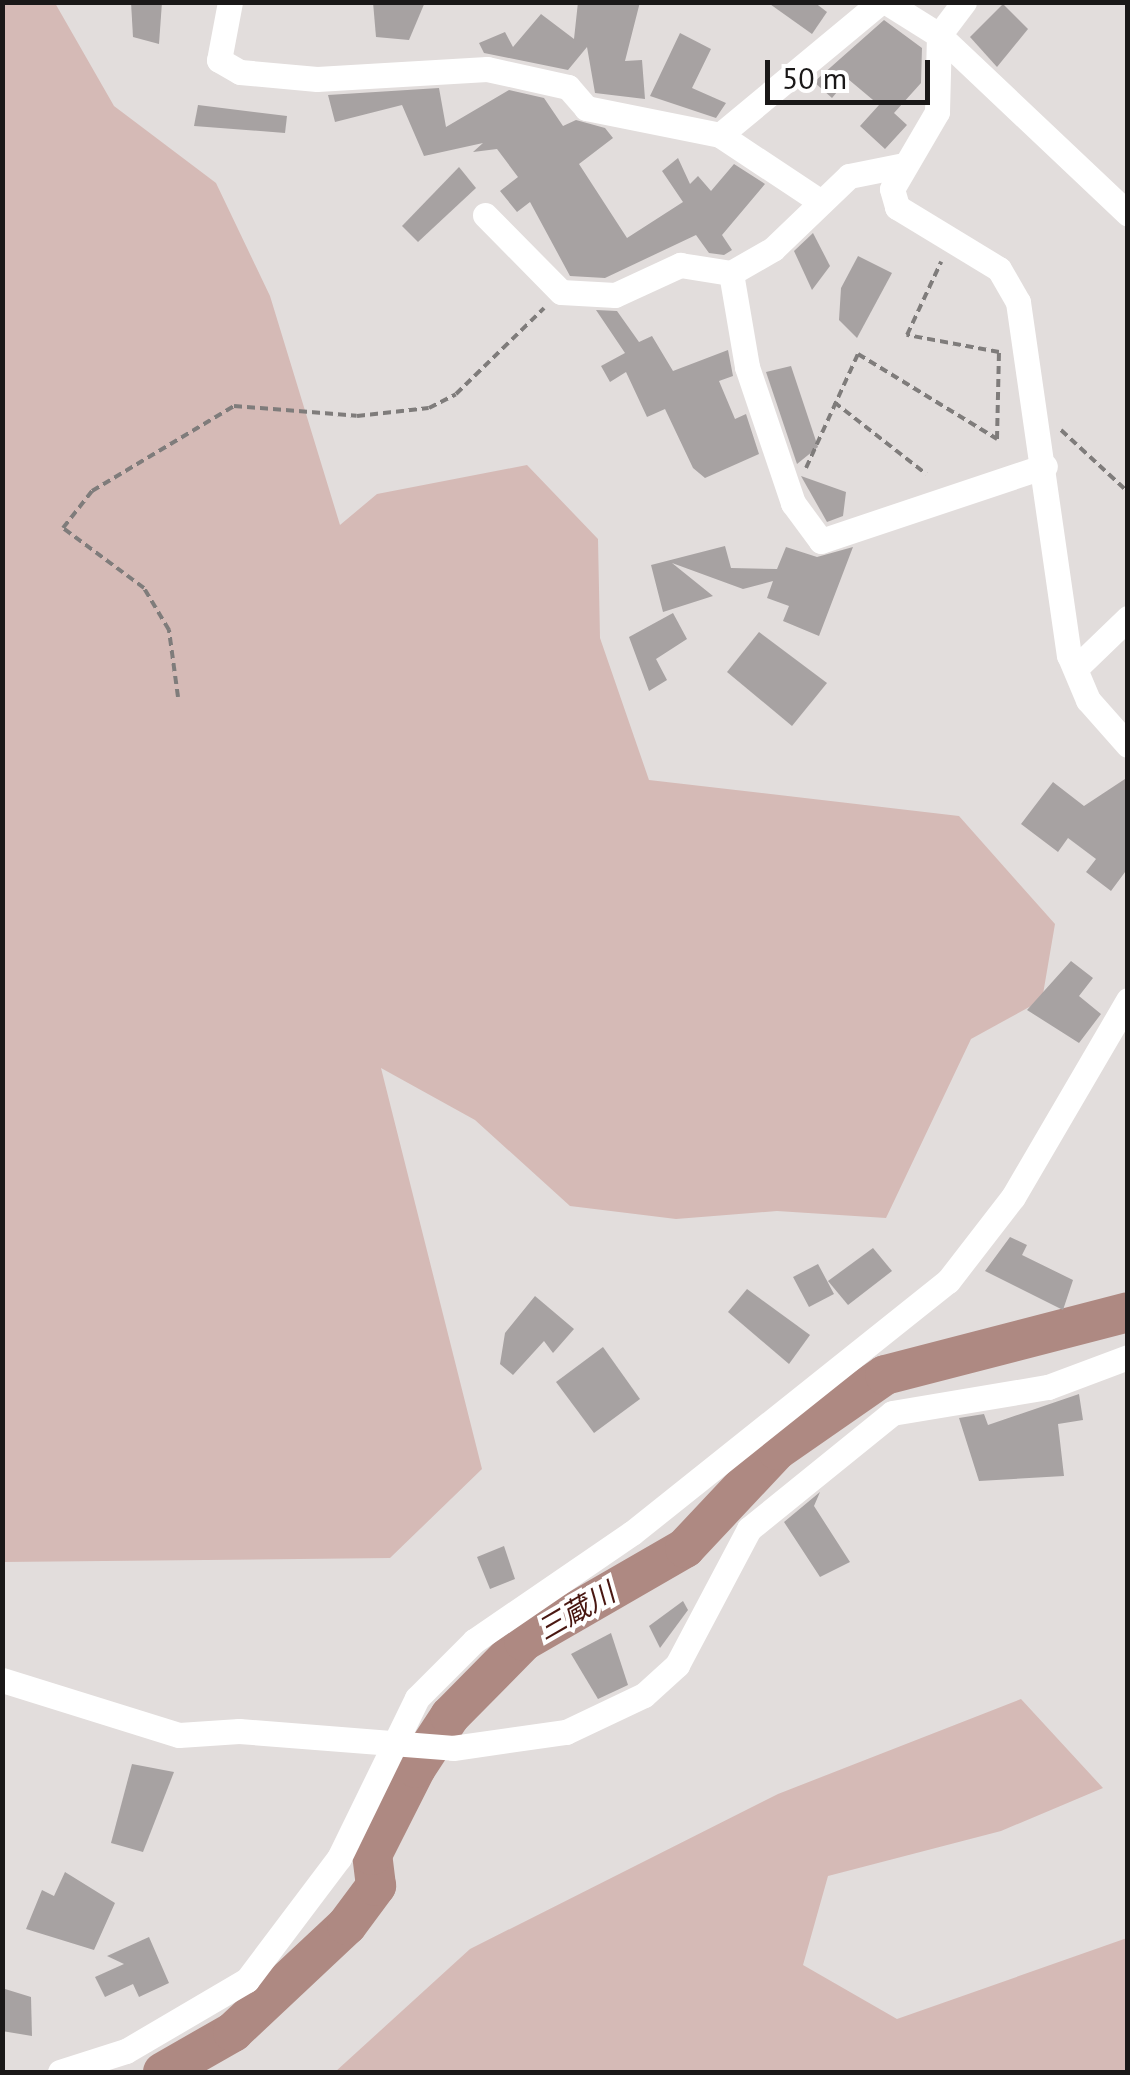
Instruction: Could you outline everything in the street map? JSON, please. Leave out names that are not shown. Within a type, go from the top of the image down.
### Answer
[{"type":"street","points":[[230,2],[220,60],[240,72],[318,79],[486,69],[568,87],[586,108],[720,136],[821,202]]},
{"type":"street","points":[[720,136],[883,2],[938,34],[1128,214]]},
{"type":"street","points":[[964,2],[938,34],[937,112],[892,189],[897,207],[999,269],[1018,302],[1076,668],[1088,700],[1128,744]]},
{"type":"street","points":[[485,214],[561,292],[615,296],[680,265],[731,273],[773,250],[849,176],[904,165]]},
{"type":"street","points":[[731,273],[747,367],[782,469],[821,540],[1045,466]]},
{"type":"street","points":[[1076,668],[1128,618]]},
{"type":"street","points":[[60,2072],[126,2051],[247,1980],[339,1858],[416,1698],[474,1641],[632,1533],[948,1281],[1013,1198],[1128,1000]]},
{"type":"street","points":[[2,1680],[179,1735],[453,1748],[566,1732],[644,1694],[677,1665],[749,1529],[892,1413],[1048,1387],[1128,1357]]},
{"type":"path","points":[[806,468],[858,354],[996,439],[999,352],[907,335],[949,245]]},
{"type":"path","points":[[178,697],[169,630],[144,588],[63,528],[92,491],[234,406],[358,416],[429,408],[456,394],[561,292]]},
{"type":"path","points":[[834,402],[926,474]]},
{"type":"path","points":[[1037,407],[1128,492]]},
{"type":"shaded area","points":[[2,3],[55,3],[114,106],[216,183],[270,296],[340,525],[377,494],[527,465],[598,539],[600,638],[649,780],[959,816],[1055,924],[1042,1000],[971,1039],[886,1218],[777,1211],[676,1219],[570,1206],[475,1120],[381,1068],[482,1469],[390,1558],[3,1562]]},
{"type":"shaded area","points":[[1021,1699],[1103,1788],[1001,1831],[828,1876],[803,1965],[897,2019],[1127,1938],[1127,2072],[335,2072],[470,1949],[778,1794]]},
{"type":"building","points":[[131,2],[162,2],[159,44],[133,37]]},
{"type":"building","points":[[373,2],[425,2],[409,40],[376,37]]},
{"type":"building","points":[[578,2],[640,2],[625,61],[642,60],[645,99],[595,93],[587,47],[568,70],[484,53],[479,43],[505,32],[513,47],[541,14],[574,39]]},
{"type":"building","points":[[767,2],[814,2],[827,12],[812,34]]},
{"type":"building","points":[[1003,4],[1028,29],[997,67],[970,37]]},
{"type":"building","points":[[884,20],[922,48],[921,83],[894,113],[907,125],[885,149],[860,126],[879,105],[848,79],[832,98],[814,82]]},
{"type":"building","points":[[680,33],[711,49],[692,88],[726,103],[716,118],[650,96]]},
{"type":"building","points":[[439,88],[446,127],[509,90],[544,98],[563,126],[576,120],[605,128],[613,138],[579,164],[627,238],[683,202],[662,171],[678,158],[690,184],[698,176],[711,191],[734,164],[765,184],[722,235],[732,250],[724,255],[709,253],[696,235],[605,278],[570,276],[530,202],[517,212],[500,191],[518,177],[497,149],[473,152],[483,143],[424,156],[402,105],[335,122],[328,95]]},
{"type":"building","points":[[198,105],[287,116],[285,133],[194,126]]},
{"type":"building","points":[[459,167],[476,188],[418,242],[402,226]]},
{"type":"building","points":[[813,233],[830,266],[812,290],[794,251]]},
{"type":"building","points":[[858,256],[892,273],[857,338],[839,320],[841,288]]},
{"type":"building","points":[[596,310],[617,311],[639,342],[652,336],[673,371],[728,350],[733,376],[719,381],[735,419],[746,414],[759,454],[705,478],[693,468],[665,409],[647,417],[626,372],[610,382],[601,366],[625,353]]},
{"type":"building","points":[[791,366],[818,447],[797,464],[766,372]]},
{"type":"building","points":[[801,476],[846,492],[843,516],[827,522]]},
{"type":"building","points":[[725,546],[731,568],[777,569],[786,547],[817,557],[853,547],[819,636],[783,621],[789,606],[767,598],[773,581],[743,589],[672,563],[713,596],[663,612],[651,565]]},
{"type":"building","points":[[673,613],[687,639],[656,659],[667,680],[649,691],[629,637]]},
{"type":"building","points":[[759,632],[827,683],[792,726],[727,672]]},
{"type":"building","points":[[1128,777],[1128,868],[1111,891],[1086,872],[1096,859],[1068,838],[1058,852],[1021,824],[1053,782],[1084,806]]},
{"type":"building","points":[[1071,961],[1093,978],[1079,996],[1101,1014],[1079,1043],[1027,1010]]},
{"type":"building","points":[[1010,1237],[1027,1245],[1022,1255],[1073,1280],[1063,1310],[985,1271]]},
{"type":"building","points":[[873,1248],[892,1271],[848,1305],[828,1281]]},
{"type":"building","points":[[818,1264],[834,1294],[809,1307],[793,1277]]},
{"type":"building","points":[[747,1289],[810,1335],[789,1364],[728,1312]]},
{"type":"building","points":[[535,1296],[574,1329],[553,1353],[544,1341],[513,1375],[500,1364],[505,1333]]},
{"type":"building","points":[[603,1347],[640,1399],[594,1433],[556,1382]]},
{"type":"building","points":[[1079,1394],[1083,1420],[1058,1424],[1064,1476],[979,1481],[959,1418],[984,1414],[988,1425]]},
{"type":"building","points":[[820,1492],[814,1506],[850,1562],[820,1577],[784,1522]]},
{"type":"building","points":[[504,1546],[515,1579],[490,1589],[477,1557]]},
{"type":"building","points":[[683,1601],[688,1610],[660,1648],[649,1626]]},
{"type":"building","points":[[611,1633],[628,1685],[598,1699],[571,1654]]},
{"type":"building","points":[[132,1764],[174,1772],[143,1852],[111,1843]]},
{"type":"building","points":[[65,1872],[115,1903],[94,1950],[26,1929],[42,1890],[54,1896]]},
{"type":"building","points":[[149,1937],[169,1983],[139,1997],[133,1984],[105,1997],[95,1977],[124,1964],[107,1956]]},
{"type":"building","points":[[5,1989],[31,1997],[32,2036],[2,2031]]},
{"type":"waterway","name":"三蔵川","points":[[163,2072],[233,2032],[347,1925],[376,1886],[372,1855],[416,1768],[450,1716],[524,1641],[685,1548],[777,1450],[885,1375],[1128,1312]]}]
